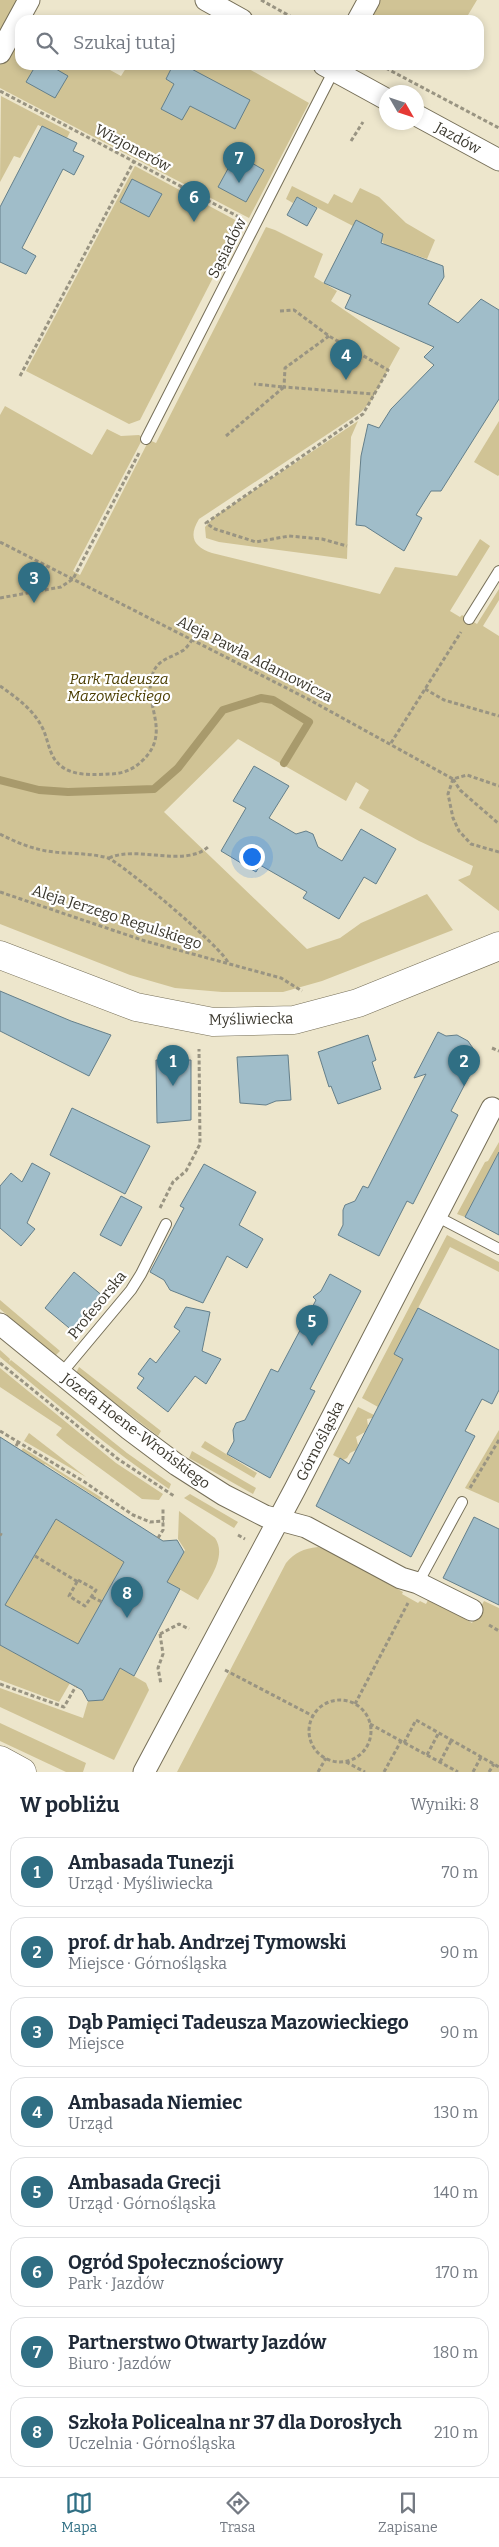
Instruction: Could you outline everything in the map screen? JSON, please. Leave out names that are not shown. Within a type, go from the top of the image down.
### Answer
[{"type":"street","points":[[21,15],[29,0]]},
{"type":"street","points":[[206,0],[233,15]]},
{"type":"street","points":[[361,15],[369,0]]},
{"type":"street","points":[[0,52],[15,25]]},
{"type":"street","points":[[336,70],[379,95]]},
{"type":"street","name":"Jazdów","points":[[424,119],[499,160]]},
{"type":"street","name":"Myśliwiecka","points":[[0,955],[136,1007],[213,1022],[231,1022],[294,1020],[358,1003],[499,946]]},
{"type":"street","name":"Górnośląska","points":[[144,1772],[436,1216],[495,1109]]},
{"type":"street","name":"Józefa Hoene-Wrońskiego","points":[[0,1324],[60,1375],[176,1465],[251,1510],[278,1520],[306,1527],[401,1578],[418,1583],[472,1610]]},
{"type":"street","points":[[0,1760],[22,1772]]},
{"type":"lane","name":"Sąsiadów","points":[[146,439],[256,226],[330,70]]},
{"type":"lane","points":[[469,620],[499,571]]},
{"type":"lane","points":[[436,1216],[499,1249]]},
{"type":"lane","name":"Profesorska","points":[[60,1375],[131,1290],[142,1274],[166,1224]]},
{"type":"lane","points":[[418,1583],[462,1502]]},
{"type":"path","points":[[261,0],[288,15]]},
{"type":"path","points":[[389,70],[499,128]]},
{"type":"path","name":"Wizjonerów","points":[[0,92],[256,226]]},
{"type":"path","points":[[352,141],[363,122]]},
{"type":"path","points":[[20,376],[134,161]]},
{"type":"path","points":[[280,311],[294,310],[329,336],[388,370],[363,414],[206,523],[215,529],[256,542],[289,536],[322,539],[347,546]]},
{"type":"path","points":[[226,436],[284,387],[285,368],[329,336]]},
{"type":"path","points":[[254,384],[374,394]]},
{"type":"path","points":[[0,598],[61,588],[73,579],[146,439]]},
{"type":"path","name":"Aleja Pawła Adamowicza","points":[[0,542],[391,743],[453,779]]},
{"type":"path","points":[[391,743],[469,620]]},
{"type":"path","points":[[0,686],[20,701],[35,717],[43,730],[52,755],[62,767],[76,773],[119,774],[137,766],[148,754],[155,741],[156,722],[150,685],[154,669],[166,658],[183,651],[192,640]]},
{"type":"path","points":[[425,689],[444,700],[499,716]]},
{"type":"path","points":[[453,779],[467,775],[499,786]]},
{"type":"path","points":[[453,779],[460,790],[499,824]]},
{"type":"path","points":[[453,779],[448,794],[453,818],[459,831],[471,844],[499,852]]},
{"type":"path","points":[[0,834],[22,844],[44,850],[108,859],[118,863],[208,939],[224,954],[228,963]]},
{"type":"path","points":[[108,859],[119,853],[187,856],[204,850],[208,846]]},
{"type":"path","name":"Aleja Jerzego Regulskiego","points":[[0,892],[144,941],[287,980],[304,993]]},
{"type":"path","points":[[159,1212],[173,1182],[186,1171],[200,1144],[200,1048]]},
{"type":"path","points":[[492,1048],[499,1051]]},
{"type":"path","points":[[0,1363],[118,1459],[174,1496]]},
{"type":"path","points":[[0,1431],[83,1481],[137,1518],[150,1522],[164,1521]]},
{"type":"path","points":[[462,1502],[499,1440]]},
{"type":"path","points":[[16,1446],[18,1441]]},
{"type":"path","points":[[158,1538],[163,1530],[162,1508]]},
{"type":"path","points":[[35,1556],[78,1582],[80,1580],[95,1588],[92,1597],[85,1606],[70,1597],[78,1582]]},
{"type":"path","points":[[92,1597],[102,1602]]},
{"type":"path","points":[[355,1704],[406,1606]]},
{"type":"path","points":[[161,1684],[158,1668],[163,1654],[158,1634],[179,1624],[189,1629]]},
{"type":"path","points":[[225,1670],[313,1716]]},
{"type":"path","points":[[0,1684],[64,1707],[76,1686]]},
{"type":"path","points":[[346,1762],[358,1755],[367,1744],[370,1738],[370,1724],[364,1713],[355,1704],[339,1700],[318,1710],[313,1716],[310,1737],[315,1750],[326,1758],[346,1762],[365,1772]]},
{"type":"path","points":[[384,1772],[416,1720],[499,1767]]},
{"type":"path","points":[[370,1724],[458,1772]]},
{"type":"path","points":[[427,1755],[438,1734]]},
{"type":"path","points":[[440,1762],[451,1741]]},
{"type":"path","points":[[473,1772],[480,1757]]},
{"type":"path","points":[[318,1772],[326,1758]]},
{"type":"path","points":[[490,1772],[494,1764]]},
{"type":"green space","points":[[0,0],[24,0],[15,15],[0,42]]},
{"type":"green space","points":[[379,0],[477,0],[468,15],[371,15]]},
{"type":"green space","points":[[15,40],[15,70],[110,70],[121,76],[125,70],[251,70],[309,103],[249,218],[0,88],[0,65]]},
{"type":"green space","points":[[1,96],[70,132],[67,138],[38,125],[20,158],[14,156],[0,182]]},
{"type":"green space","points":[[135,166],[239,222],[239,227],[140,420],[129,424],[26,371]]},
{"type":"green space","points":[[292,186],[328,204],[334,194],[352,203],[360,188],[379,197],[406,223],[435,240],[427,259],[385,245],[382,241],[383,234],[353,226],[297,197],[293,203],[286,199]]},
{"type":"green space","name":"Park Tadeusza Mazowieckiego","points":[[266,227],[323,254],[314,277],[337,291],[331,301],[400,348],[371,401],[361,412],[199,519],[194,531],[195,540],[201,548],[212,553],[380,594],[395,567],[457,576],[480,539],[490,546],[450,611],[460,617],[462,615],[477,624],[499,589],[499,600],[483,626],[499,636],[499,911],[458,880],[470,875],[473,866],[419,841],[359,808],[369,790],[356,782],[346,801],[238,739],[164,812],[307,949],[340,938],[361,923],[427,894],[453,930],[322,981],[283,992],[222,992],[175,988],[130,975],[0,924],[0,415],[5,406],[92,455],[107,429],[121,436],[139,435],[143,438],[73,571],[80,575],[149,440],[156,443]]},
{"type":"green space","points":[[358,421],[351,437],[347,559],[219,542],[206,538],[205,527],[214,517]]},
{"type":"green space","points":[[499,421],[499,475],[498,476],[474,462]]},
{"type":"green space","points":[[499,1142],[499,1152],[465,1217],[457,1214],[485,1162],[488,1161]]},
{"type":"green space","points":[[447,1235],[499,1262],[499,1272],[450,1247],[394,1354],[403,1359],[378,1407],[362,1398]]},
{"type":"green space","points":[[0,1300],[60,1351],[55,1356],[0,1309]]},
{"type":"green space","points":[[0,1350],[10,1359],[9,1362],[11,1360],[127,1453],[171,1484],[169,1489],[104,1442],[41,1391],[0,1357]]},
{"type":"green space","points":[[79,1367],[161,1431],[158,1436],[76,1373]]},
{"type":"green space","points":[[0,1368],[116,1463],[163,1494],[159,1500],[142,1499],[56,1435],[62,1428],[0,1387]]},
{"type":"green space","points":[[358,1407],[374,1415],[372,1418],[367,1419],[368,1426],[365,1432],[356,1437],[358,1445],[356,1450],[343,1460],[333,1455]]},
{"type":"green space","points":[[499,1430],[499,1503],[465,1488]]},
{"type":"green space","points":[[29,1433],[86,1477],[24,1441]]},
{"type":"green space","points":[[205,1441],[257,1473],[254,1478],[201,1447]]},
{"type":"green space","points":[[23,1448],[102,1498],[100,1500],[45,1464],[34,1481],[11,1468]]},
{"type":"green space","points":[[192,1451],[256,1488],[253,1494],[189,1458]]},
{"type":"green space","points":[[190,1494],[238,1522],[234,1528],[184,1498]]},
{"type":"green space","points":[[179,1511],[215,1538],[218,1545],[218,1561],[198,1600],[167,1582],[185,1550],[178,1539]]},
{"type":"green space","points":[[56,1519],[124,1562],[78,1644],[5,1605]]},
{"type":"green space","points":[[318,1547],[330,1551],[403,1592],[402,1594],[418,1603],[420,1601],[426,1604],[429,1598],[472,1623],[484,1601],[499,1608],[499,1772],[177,1772],[286,1563],[300,1552]]},
{"type":"green space","points":[[0,1645],[70,1683],[59,1702],[0,1680]]},
{"type":"green space","points":[[120,1668],[146,1683],[149,1690],[114,1760],[0,1707],[0,1688],[83,1718],[88,1701],[103,1700]]},
{"type":"green space","points":[[0,1723],[86,1763],[83,1772],[66,1772],[0,1741]]},
{"type":"building","points":[[33,70],[58,70],[68,76],[55,98],[26,82]]},
{"type":"building","points":[[170,70],[193,70],[250,100],[235,129],[190,106],[182,120],[161,109],[174,84],[166,79]]},
{"type":"building","points":[[42,126],[77,143],[73,151],[84,156],[74,175],[63,169],[22,248],[36,256],[26,274],[0,262],[0,207]]},
{"type":"building","points":[[236,154],[264,170],[246,202],[218,187]]},
{"type":"building","points":[[132,179],[162,194],[149,217],[120,202]]},
{"type":"building","points":[[297,197],[317,208],[307,226],[287,215]]},
{"type":"building","points":[[356,220],[383,234],[381,243],[443,266],[444,277],[428,304],[458,323],[481,299],[499,310],[499,399],[441,491],[431,491],[416,515],[422,518],[404,551],[365,526],[356,525],[361,456],[368,424],[379,428],[391,409],[434,365],[424,357],[434,347],[345,308],[351,295],[324,283]]},
{"type":"building","points":[[254,766],[289,786],[269,818],[296,834],[306,831],[313,834],[318,847],[342,861],[361,829],[396,849],[376,884],[364,877],[339,919],[303,898],[307,892],[260,865],[256,872],[221,851],[246,808],[233,801]]},
{"type":"building","points":[[0,991],[71,1021],[111,1035],[89,1076],[0,1031]]},
{"type":"building","points":[[438,1032],[446,1036],[457,1035],[468,1041],[479,1057],[451,1111],[458,1115],[413,1204],[407,1201],[379,1256],[338,1235],[343,1225],[343,1210],[345,1205],[355,1201],[363,1186],[368,1188],[426,1074],[414,1078]]},
{"type":"building","points":[[368,1035],[376,1060],[372,1062],[381,1089],[338,1104],[331,1086],[329,1087],[318,1052]]},
{"type":"building","points":[[288,1055],[291,1100],[276,1101],[266,1105],[240,1103],[237,1057]]},
{"type":"building","points":[[156,1060],[191,1060],[191,1120],[157,1123]]},
{"type":"building","points":[[72,1108],[150,1146],[125,1194],[50,1155]]},
{"type":"building","points":[[499,1152],[499,1235],[465,1217]]},
{"type":"building","points":[[32,1163],[50,1173],[27,1223],[35,1229],[21,1246],[0,1228],[0,1186],[11,1173],[22,1182]]},
{"type":"building","points":[[204,1164],[256,1192],[239,1225],[263,1239],[247,1268],[227,1256],[203,1303],[170,1290],[164,1280],[150,1272],[184,1208],[180,1206]]},
{"type":"building","points":[[121,1196],[142,1207],[121,1246],[100,1235]]},
{"type":"building","points":[[74,1272],[104,1297],[74,1332],[45,1308]]},
{"type":"building","points":[[330,1274],[361,1291],[310,1389],[315,1391],[270,1478],[227,1454],[234,1441],[233,1430],[236,1423],[245,1420],[271,1369],[278,1372],[316,1300],[313,1297],[321,1291]]},
{"type":"building","points":[[186,1307],[210,1312],[202,1351],[221,1359],[206,1384],[195,1376],[168,1412],[137,1388],[144,1378],[138,1374],[150,1358],[156,1363],[180,1331],[174,1327]]},
{"type":"building","points":[[418,1308],[499,1350],[499,1390],[492,1404],[482,1399],[465,1431],[475,1436],[411,1557],[316,1506],[340,1458],[349,1464],[403,1359],[394,1354]]},
{"type":"building","points":[[0,1437],[163,1541],[177,1540],[184,1552],[167,1582],[180,1589],[134,1676],[120,1668],[103,1700],[88,1701],[82,1690],[0,1645]],"holes":[[[56,1519],[124,1562],[78,1644],[5,1605]]]},
{"type":"building","points":[[474,1517],[499,1529],[499,1605],[443,1578]]},
{"type":"waterway","points":[[0,780],[39,790],[68,792],[154,789],[178,768],[223,710],[261,698],[273,700],[309,722],[284,763]]},
{"type":"place","name":"Partnerstwo Otwarty Jazdów","points":[[239,183]]},
{"type":"place","name":"Ogród Społecznościowy","points":[[194,222]]},
{"type":"place","name":"Ambasada Niemiec","points":[[346,380]]},
{"type":"place","name":"Dąb Pamięci Tadeusza Mazowieckiego","points":[[34,603]]},
{"type":"place","name":"Ambasada Tunezji","points":[[173,1086]]},
{"type":"place","name":"prof. dr hab. Andrzej Tymowski","points":[[464,1086]]},
{"type":"place","name":"Ambasada Grecji","points":[[312,1346]]},
{"type":"place","name":"Szkoła Policealna nr 37 dla Dorosłych","points":[[127,1618]]}]
